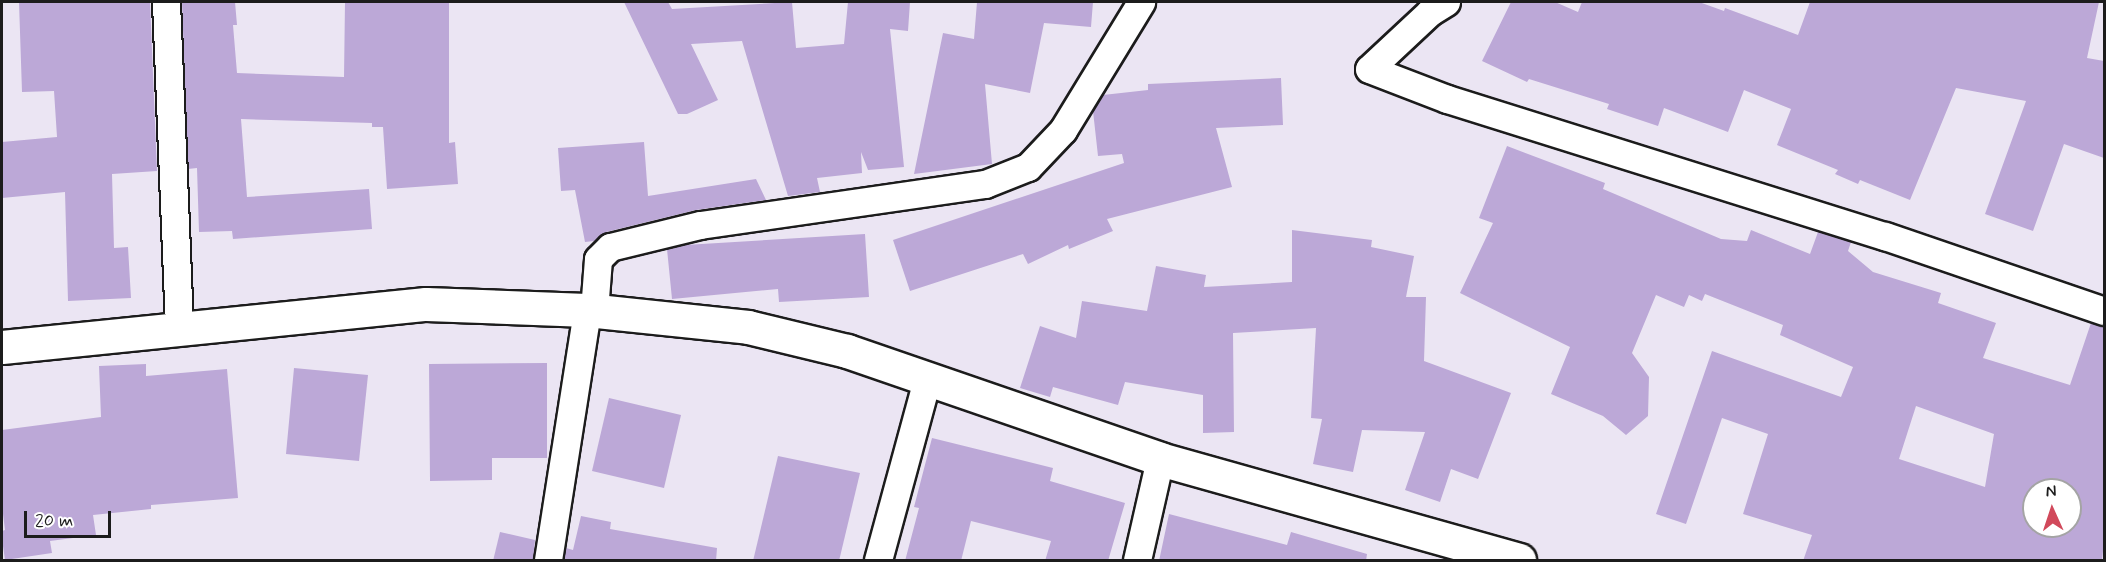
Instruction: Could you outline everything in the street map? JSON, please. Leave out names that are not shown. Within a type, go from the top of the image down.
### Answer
[{"type":"street","points":[[166,2],[179,328]]},
{"type":"street","points":[[548,561],[598,259],[610,247],[700,225],[985,184],[1028,166],[1063,130],[1141,2]]},
{"type":"street","points":[[1446,2],[1430,12],[1369,69],[1447,99],[1885,237],[2104,311]]},
{"type":"street","points":[[2,347],[426,304],[590,310],[748,327],[847,351],[1160,459],[1519,561]]},
{"type":"street","points":[[878,561],[927,380]]},
{"type":"street","points":[[1137,561],[1160,459]]},
{"type":"building","points":[[19,2],[150,2],[157,171],[112,174],[114,248],[128,247],[131,298],[68,301],[65,192],[2,198],[2,142],[57,137],[54,91],[22,92]]},
{"type":"building","points":[[182,2],[235,2],[237,25],[233,25],[237,73],[344,77],[345,2],[449,2],[449,143],[455,142],[458,184],[387,189],[383,127],[372,127],[372,123],[241,119],[247,197],[369,189],[372,229],[233,239],[232,231],[199,232],[197,168],[188,169]]},
{"type":"building","points":[[624,2],[668,2],[672,9],[792,2],[796,48],[844,44],[848,2],[910,2],[908,31],[890,29],[904,167],[868,170],[861,152],[862,173],[817,178],[820,192],[788,196],[742,41],[691,44],[718,100],[687,114],[678,114]]},
{"type":"building","points":[[977,2],[1093,2],[1091,27],[1044,23],[1030,93],[985,84],[992,164],[914,174],[943,33],[974,39]]},
{"type":"building","points":[[1511,2],[1555,2],[1578,12],[1582,2],[1699,2],[1724,11],[1725,8],[1798,35],[1810,2],[2099,2],[2087,58],[2104,61],[2104,158],[2064,144],[2033,231],[1985,214],[2026,101],[1956,88],[1910,200],[1860,180],[1858,184],[1835,174],[1838,170],[1777,145],[1791,109],[1744,90],[1728,132],[1664,108],[1658,126],[1607,109],[1609,104],[1529,79],[1527,82],[1482,61]]},
{"type":"building","points":[[1281,78],[1283,125],[1216,128],[1232,187],[1107,219],[1113,231],[1069,249],[1068,245],[1028,264],[1023,254],[910,291],[893,240],[1124,163],[1122,154],[1098,156],[1093,111],[1103,95],[1148,90],[1148,84]]},
{"type":"building","points":[[644,142],[648,196],[756,179],[766,200],[696,210],[606,232],[594,241],[585,242],[575,190],[561,191],[558,148]]},
{"type":"building","points":[[1507,146],[1605,183],[1603,189],[1721,239],[1747,241],[1751,230],[1810,254],[1818,232],[1851,242],[1848,251],[1873,272],[1941,293],[1938,303],[1996,323],[1983,358],[2070,385],[2091,323],[2104,326],[2104,541],[2102,561],[1803,561],[1812,535],[1743,514],[1768,434],[1722,418],[1686,524],[1656,514],[1712,351],[1841,397],[1853,367],[1780,335],[1783,325],[1705,294],[1702,301],[1689,295],[1684,307],[1656,295],[1632,353],[1649,377],[1648,416],[1626,435],[1603,416],[1551,394],[1570,347],[1460,293],[1493,223],[1479,218]],"holes":[[[1916,406],[1994,434],[1985,487],[1899,459]]]},
{"type":"building","points":[[1292,230],[1372,240],[1371,247],[1414,256],[1406,297],[1426,297],[1424,361],[1511,393],[1478,479],[1451,469],[1440,502],[1405,490],[1425,432],[1362,430],[1353,472],[1313,464],[1322,419],[1311,418],[1316,328],[1233,333],[1234,432],[1203,433],[1203,395],[1125,382],[1118,405],[1053,387],[1050,397],[1020,388],[1040,326],[1076,338],[1082,301],[1147,311],[1156,266],[1206,275],[1204,287],[1292,282]]},
{"type":"building","points":[[865,234],[869,297],[779,302],[778,289],[672,299],[667,249],[685,245]]},
{"type":"building","points":[[547,363],[547,458],[492,458],[492,480],[430,481],[429,364]]},
{"type":"building","points":[[146,364],[146,376],[227,369],[238,498],[151,505],[151,509],[93,515],[96,535],[50,541],[52,553],[5,560],[2,539],[2,531],[5,530],[2,506],[2,430],[101,417],[99,366]]},
{"type":"building","points":[[294,368],[368,375],[359,461],[286,454]]},
{"type":"building","points":[[609,398],[681,415],[664,488],[592,471]]},
{"type":"building","points":[[932,438],[1053,468],[1050,481],[1125,503],[1108,561],[1045,561],[1051,541],[971,521],[961,561],[905,561],[919,508],[914,507]]},
{"type":"building","points":[[778,456],[860,473],[839,561],[753,561]]},
{"type":"building","points":[[1169,514],[1287,545],[1291,532],[1367,554],[1366,561],[1159,561]]},
{"type":"building","points":[[581,516],[611,522],[610,529],[717,548],[716,561],[564,561],[566,548],[573,550]]},
{"type":"building","points":[[500,532],[535,540],[533,561],[493,561]]}]
